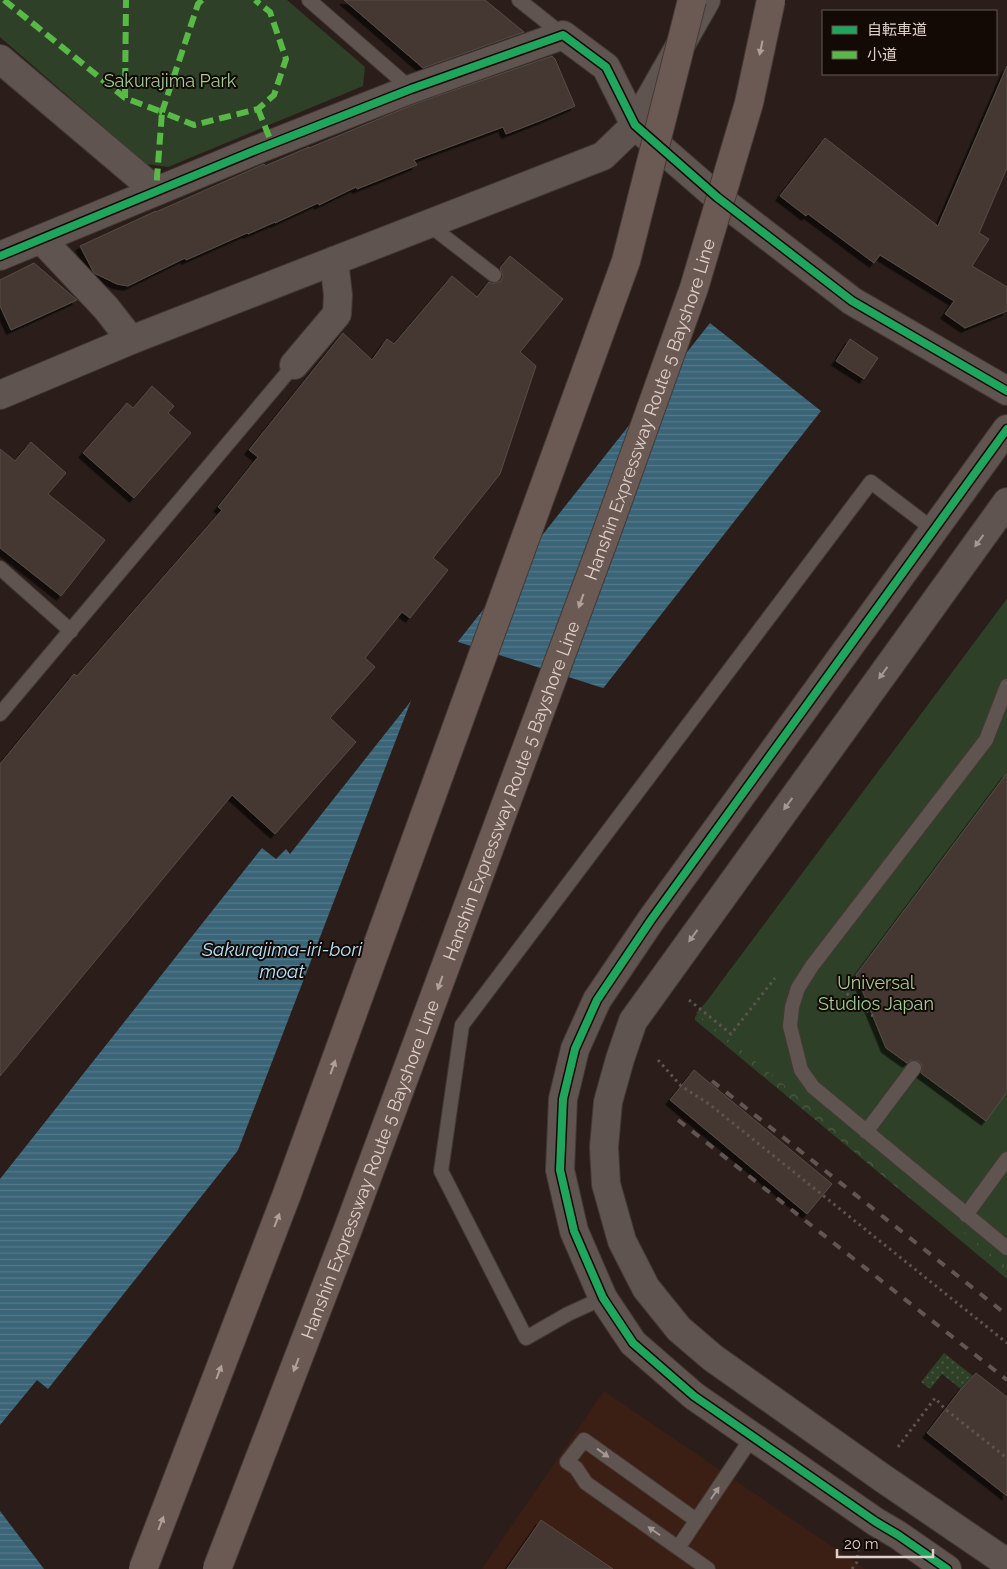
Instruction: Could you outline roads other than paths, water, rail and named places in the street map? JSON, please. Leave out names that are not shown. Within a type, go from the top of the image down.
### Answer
[{"type":"highway","points":[[143,1569],[287,1194],[626,261],[692,0]]},
{"type":"highway","name":"Hanshin Expressway Route 5 Bayshore Line","points":[[217,1569],[348,1229],[606,534],[694,288],[749,103],[772,0]]},
{"type":"street","points":[[0,395],[131,340],[603,156],[636,126],[706,0]]},
{"type":"street","points":[[0,256],[411,89],[563,36],[606,67],[636,126],[717,197],[852,301],[1007,392]]},
{"type":"street","points":[[0,59],[156,191]]},
{"type":"street","points":[[41,239],[106,308],[131,340]]},
{"type":"street","points":[[294,365],[337,314],[338,294],[334,261]]},
{"type":"street","points":[[947,1569],[694,1396],[633,1343],[603,1298],[574,1231],[560,1170],[563,1099],[575,1049],[596,1000],[651,920],[1007,429]]},
{"type":"street","points":[[1007,502],[632,1021],[608,1102],[604,1147],[606,1184],[622,1241],[646,1288],[679,1329],[729,1370],[887,1481],[1007,1562]]},
{"type":"lane","points":[[309,0],[411,89]]},
{"type":"lane","points":[[519,0],[563,36]]},
{"type":"lane","points":[[717,197],[739,161]]},
{"type":"lane","points":[[428,224],[494,275]]},
{"type":"lane","points":[[0,714],[294,365]]},
{"type":"lane","points":[[603,1298],[568,1314],[526,1338],[441,1171],[462,1025],[871,482],[934,530]]},
{"type":"lane","points":[[0,568],[71,631]]},
{"type":"lane","points":[[1007,686],[986,740],[812,966],[798,988],[792,1007],[790,1026],[802,1070],[813,1087],[1007,1248]]},
{"type":"lane","points":[[866,1132],[914,1068]]},
{"type":"lane","points":[[966,1215],[1007,1159]]},
{"type":"lane","points":[[678,1548],[753,1436]]},
{"type":"lane","points":[[696,1520],[584,1440],[568,1462],[576,1468],[586,1484],[708,1569]]},
{"type":"water","name":"Sakurajima-iri-bori moat","points":[[710,323],[821,411],[407,938],[48,1389],[37,1380],[0,1425],[0,1179],[262,848],[276,859],[286,849],[290,854]]},
{"type":"water","points":[[0,1511],[44,1569],[0,1569]]},
{"type":"railway","points":[[712,1081],[1007,1315]]},
{"type":"railway","points":[[678,1120],[1007,1380]]},
{"type":"park label","name":"Sakurajima Park","points":[[170,80]]},
{"type":"park label","name":"Universal Studios Japan","points":[[876,992]]}]
